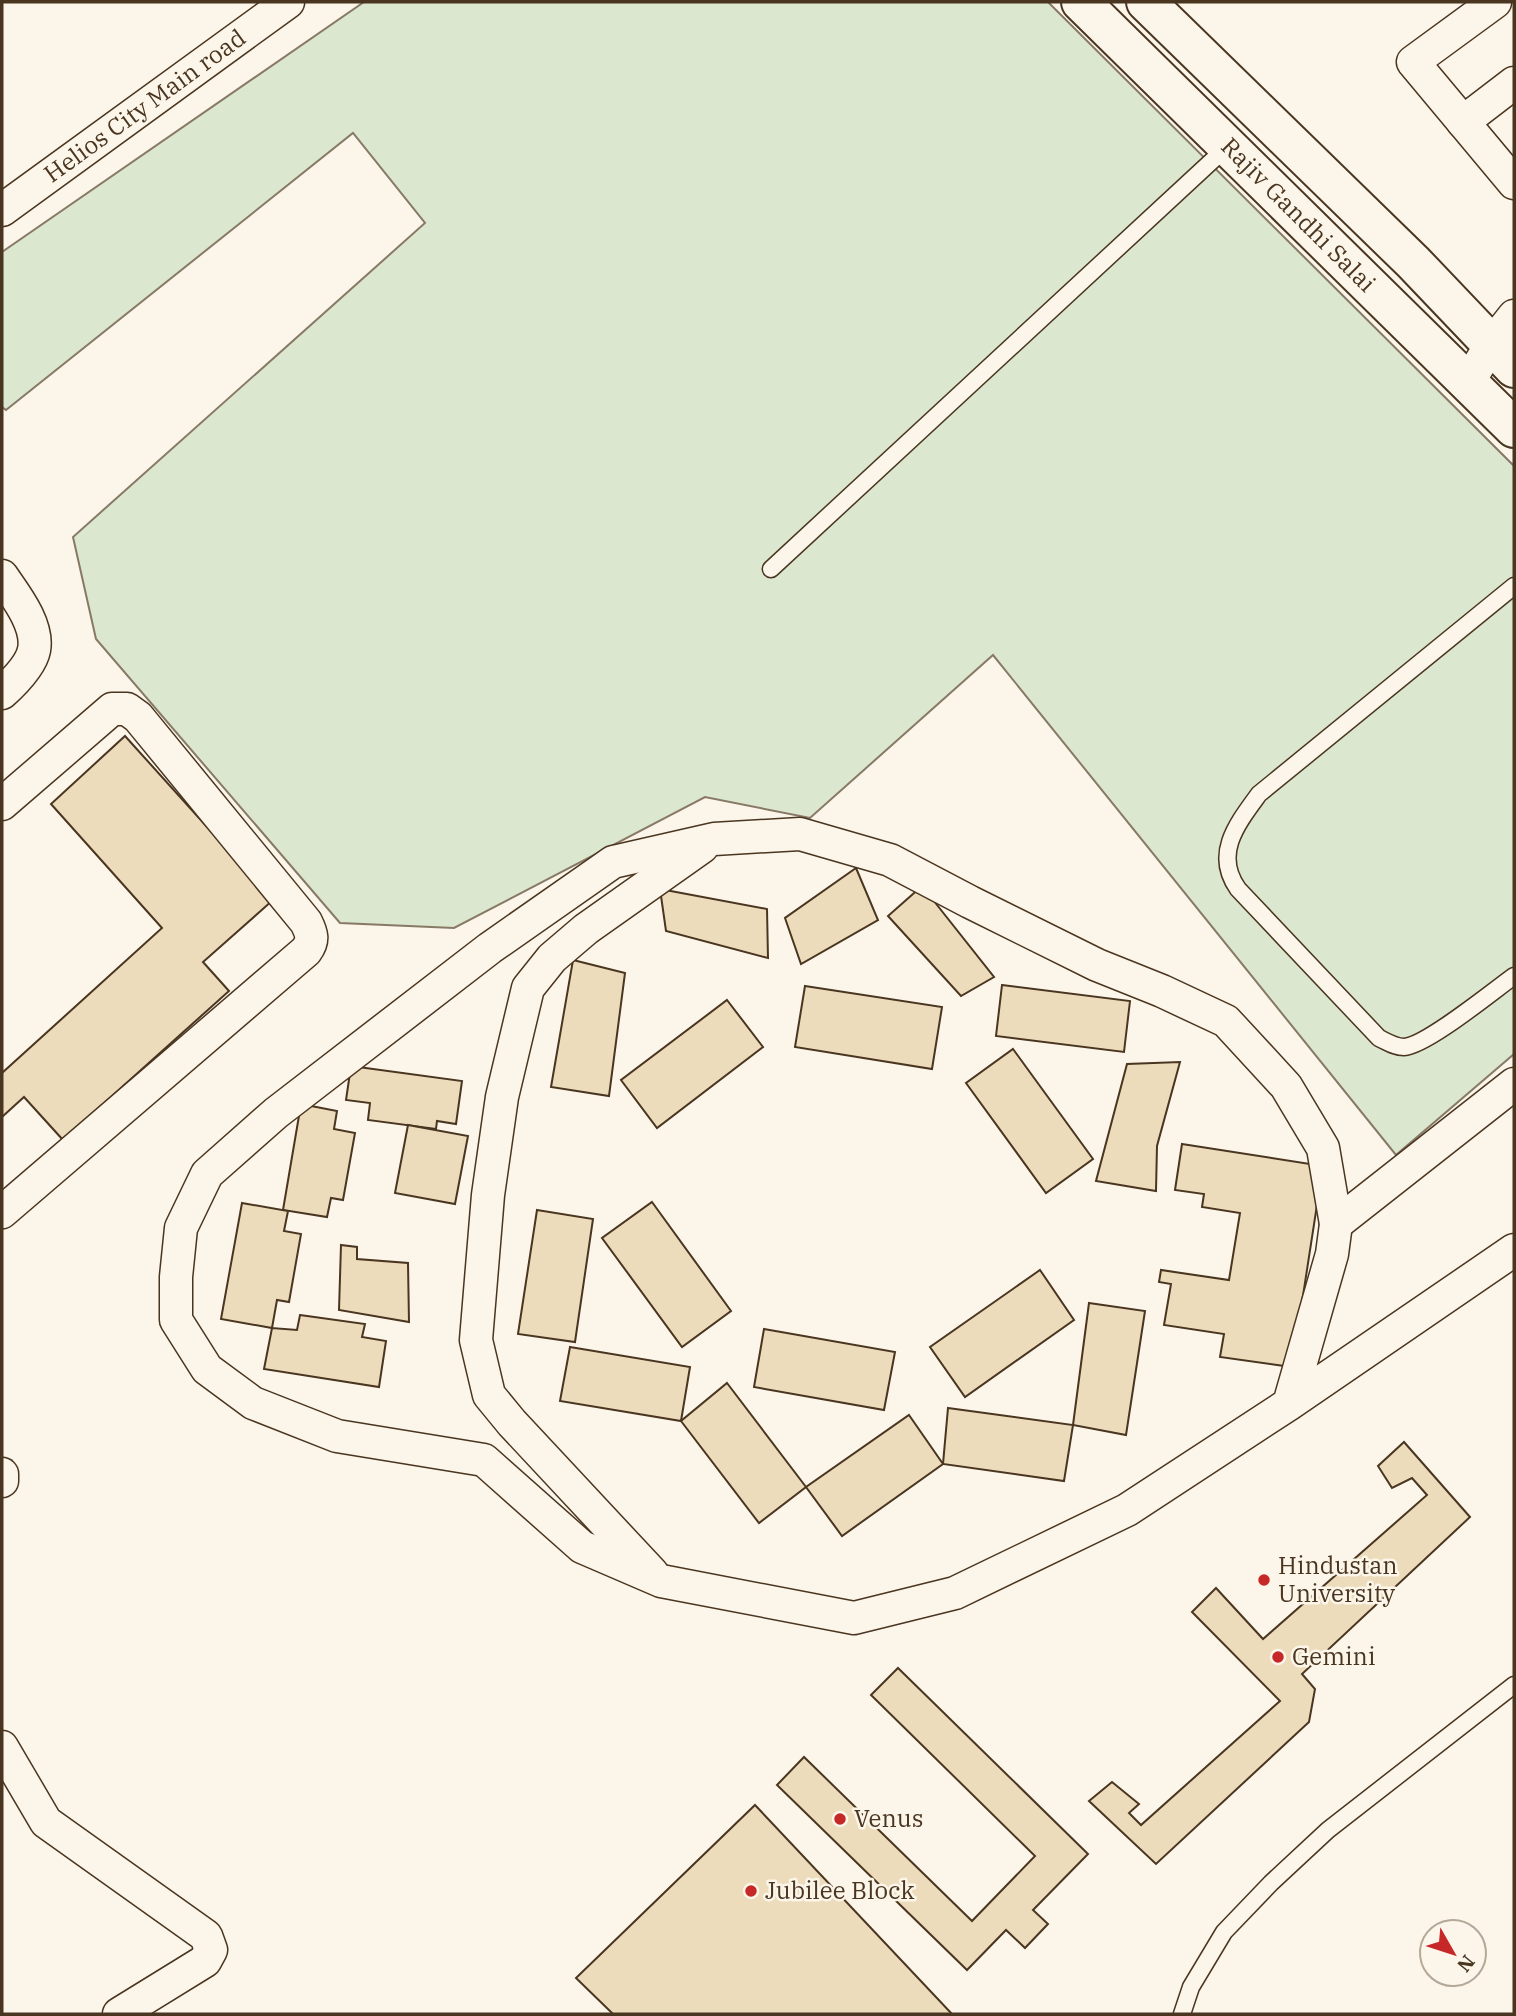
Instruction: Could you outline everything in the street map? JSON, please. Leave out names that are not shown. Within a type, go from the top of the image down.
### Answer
[{"type":"main road","name":"Rajiv Gandhi Salai","points":[[1081,2],[1514,428]]},
{"type":"main road","name":"Rajiv Gandhi Salai","points":[[1146,2],[1413,262],[1503,357]]},
{"type":"street","name":"Helios City Main road","points":[[2,210],[288,2]]},
{"type":"street","points":[[1495,2],[1413,62],[1514,183]]},
{"type":"street","points":[[1463,122],[1514,83]]},
{"type":"street","points":[[1467,384],[1503,357],[1514,316]]},
{"type":"street","points":[[2,576],[20,602],[32,627],[34,650],[18,678],[2,693]]},
{"type":"street","points":[[2,804],[112,709],[127,709],[138,717],[306,922],[312,932],[312,942],[306,951],[2,1212]]},
{"type":"street","points":[[1289,1404],[1332,1254],[1336,1224],[1323,1148],[1286,1086],[1226,1021],[1097,965],[890,860],[800,834],[714,839],[613,862],[490,948],[276,1113],[207,1174],[181,1228],[176,1277],[176,1320],[207,1369],[253,1403],[337,1436],[484,1460],[582,1547],[661,1581],[854,1618],[956,1593],[1127,1510],[1289,1404],[1514,1250]]},
{"type":"street","points":[[661,1581],[512,1423],[489,1395],[476,1340],[488,1195],[502,1097],[528,988],[552,958],[586,929],[714,839]]},
{"type":"street","points":[[1336,1224],[1514,1084]]},
{"type":"street","points":[[2,1474],[2,1481]]},
{"type":"street","points":[[2,1747],[46,1822],[206,1936],[211,1950],[205,1961],[119,2014]]},
{"type":"lane","points":[[771,569],[1228,146]]},
{"type":"lane","points":[[1514,586],[1259,794],[1239,822],[1228,845],[1227,862],[1230,879],[1238,889],[1379,1038],[1393,1045],[1405,1047],[1425,1040],[1514,976]]},
{"type":"lane","points":[[1182,2014],[1191,1987],[1224,1932],[1271,1883],[1328,1830],[1514,1685]]},
{"type":"green space","points":[[364,2],[1048,2],[1514,466],[1514,1054],[1396,1155],[993,655],[810,818],[705,797],[454,928],[340,923],[96,639],[73,537],[425,223],[353,133],[6,410],[2,407],[2,252]]},
{"type":"building","points":[[125,736],[273,900],[203,962],[229,991],[63,1140],[24,1097],[2,1117],[2,1073],[162,928],[51,804]]},
{"type":"building","points":[[856,868],[878,920],[801,964],[785,918]]},
{"type":"building","points":[[922,886],[994,977],[961,996],[888,916]]},
{"type":"building","points":[[660,889],[767,909],[768,958],[666,931]]},
{"type":"building","points":[[573,960],[625,973],[609,1096],[551,1087]]},
{"type":"building","points":[[1002,985],[1130,1001],[1124,1052],[996,1036]]},
{"type":"building","points":[[805,986],[942,1007],[932,1069],[795,1047]]},
{"type":"building","points":[[727,1000],[763,1047],[657,1128],[621,1080]]},
{"type":"building","points":[[1013,1049],[1093,1159],[1046,1193],[966,1083]]},
{"type":"building","points":[[1180,1062],[1157,1146],[1156,1191],[1096,1181],[1127,1064]]},
{"type":"building","points":[[351,1066],[462,1081],[456,1124],[437,1121],[436,1129],[368,1120],[370,1103],[346,1100]]},
{"type":"building","points":[[301,1104],[337,1111],[334,1129],[355,1133],[343,1200],[331,1198],[327,1217],[283,1210]]},
{"type":"building","points":[[408,1125],[468,1136],[455,1204],[395,1193]]},
{"type":"building","points":[[1182,1144],[1323,1166],[1292,1367],[1220,1357],[1224,1334],[1164,1325],[1171,1284],[1159,1282],[1161,1270],[1229,1280],[1240,1213],[1202,1207],[1204,1194],[1175,1190]]},
{"type":"building","points":[[652,1202],[731,1311],[682,1347],[602,1238]]},
{"type":"building","points":[[242,1203],[288,1211],[284,1231],[301,1234],[289,1302],[277,1300],[272,1328],[221,1319]]},
{"type":"building","points":[[537,1210],[593,1219],[575,1342],[518,1334]]},
{"type":"building","points":[[341,1245],[357,1247],[357,1259],[408,1263],[409,1322],[339,1310]]},
{"type":"building","points":[[1040,1270],[1074,1320],[965,1397],[930,1347]]},
{"type":"building","points":[[1089,1303],[1145,1311],[1126,1435],[1073,1425]]},
{"type":"building","points":[[300,1315],[365,1324],[362,1337],[386,1341],[379,1387],[264,1369],[272,1328],[297,1330]]},
{"type":"building","points":[[764,1329],[895,1352],[884,1410],[754,1387]]},
{"type":"building","points":[[570,1347],[690,1367],[681,1421],[560,1401]]},
{"type":"building","points":[[727,1383],[806,1487],[759,1523],[681,1421]]},
{"type":"building","points":[[948,1408],[1073,1425],[1064,1481],[943,1464]]},
{"type":"building","points":[[909,1415],[943,1464],[842,1536],[806,1487]]},
{"type":"building","name":"Gemini","points":[[1404,1442],[1470,1517],[1302,1674],[1315,1689],[1309,1722],[1156,1864],[1089,1801],[1112,1782],[1139,1804],[1129,1813],[1141,1825],[1280,1701],[1192,1612],[1216,1588],[1263,1639],[1427,1495],[1412,1478],[1392,1488],[1378,1466]]},
{"type":"building","name":"Venus","points":[[898,1668],[1088,1854],[1033,1910],[1048,1924],[1025,1948],[1006,1930],[967,1970],[777,1785],[804,1757],[972,1921],[1035,1856],[871,1695]]},
{"type":"building","name":"Jubilee Block","points":[[755,1805],[952,2014],[613,2014],[576,1978]]},
{"type":"place","name":"Hindustan University","points":[[1264,1580]]},
{"type":"place","name":"Gemini","points":[[1278,1657]]},
{"type":"place","name":"Venus","points":[[840,1819]]},
{"type":"place","name":"Jubilee Block","points":[[751,1891]]}]
